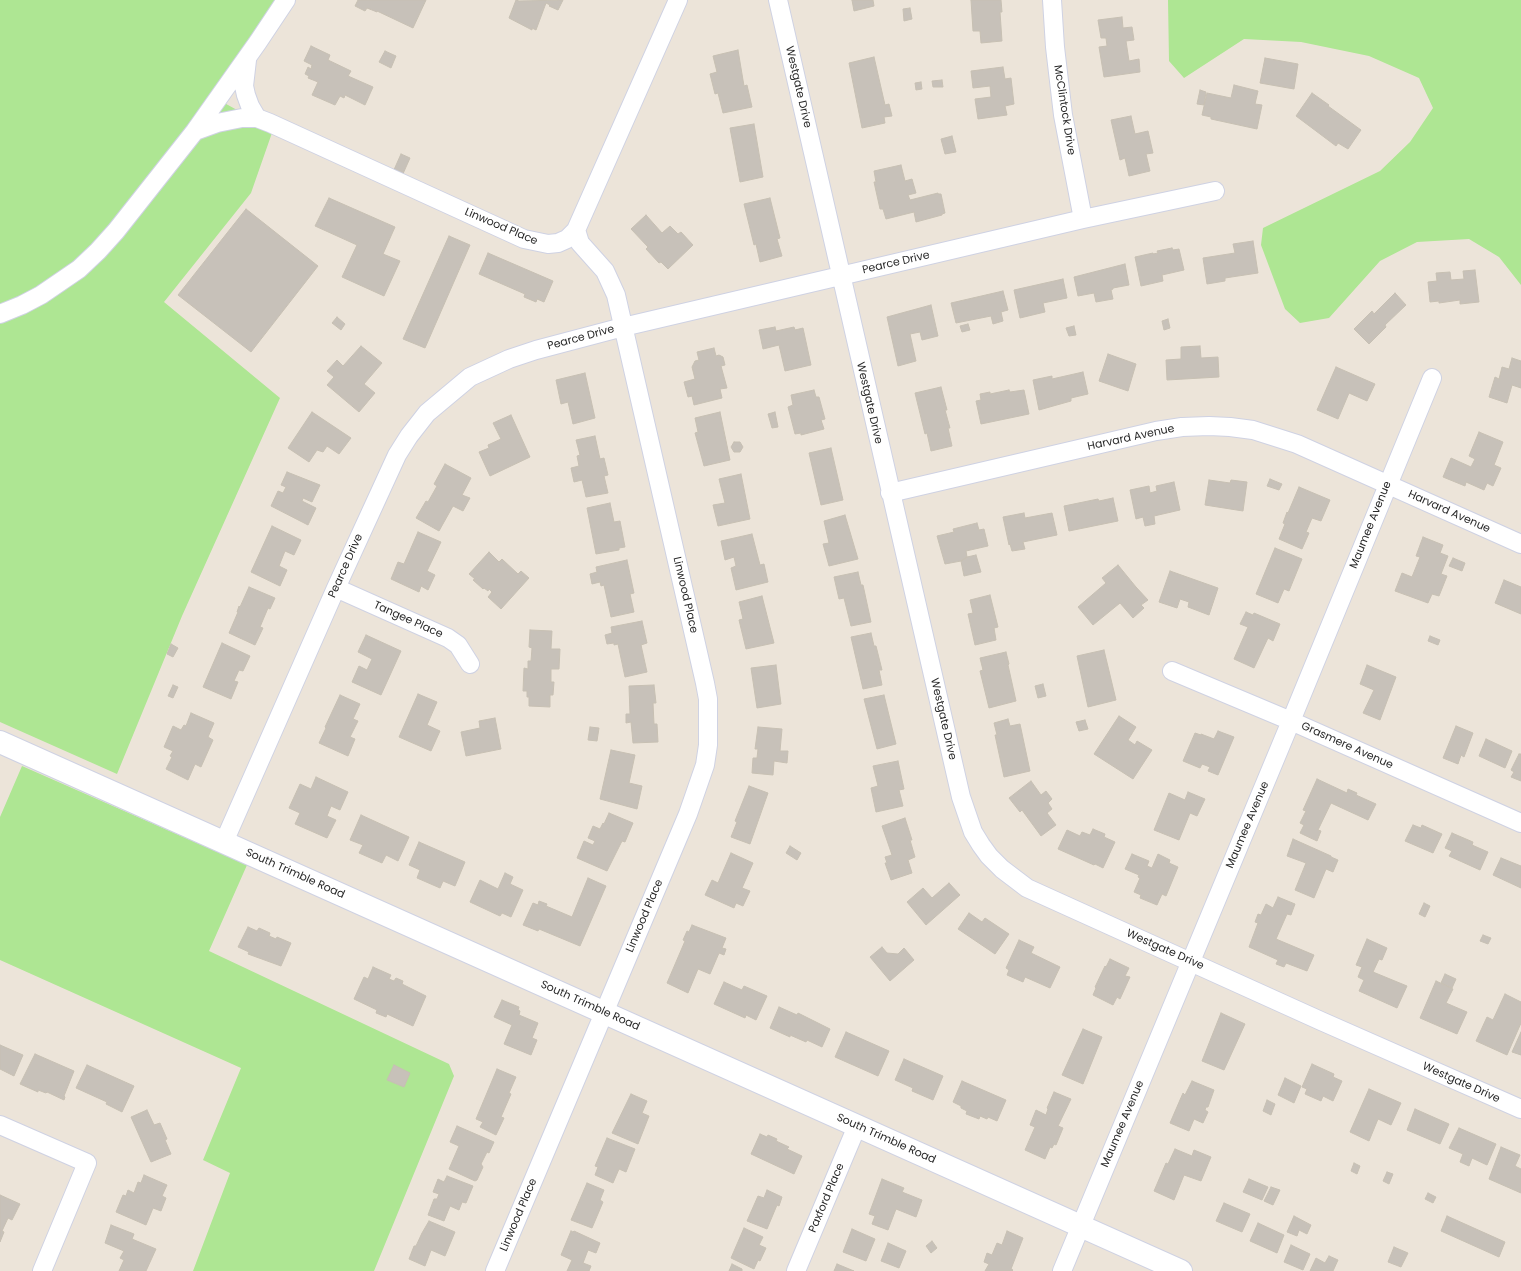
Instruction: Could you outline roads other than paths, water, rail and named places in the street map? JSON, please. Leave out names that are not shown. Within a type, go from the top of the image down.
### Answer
[{"type":"main road","name":"South Trimble Road","points":[[0,742],[1181,1271]]},
{"type":"street","points":[[0,314],[41,295],[78,269],[98,251],[116,231],[195,131],[286,0]]},
{"type":"street","points":[[576,230],[678,0]]},
{"type":"street","name":"Westgate Drive","points":[[778,0],[840,276],[961,798],[973,832],[981,845],[1002,870],[1027,888],[1321,1021],[1521,1109]]},
{"type":"street","name":"McClintock Drive","points":[[1052,0],[1055,47],[1063,116],[1083,219]]},
{"type":"street","points":[[247,57],[244,86],[250,106],[264,121]]},
{"type":"street","points":[[195,131],[228,120],[242,118],[264,121]]},
{"type":"street","name":"Linwood Place","points":[[264,121],[532,242],[558,244],[567,239],[576,230],[580,244],[605,271],[612,284],[705,683],[708,699],[709,730],[705,765],[699,786],[495,1271]]},
{"type":"street","name":"Pearce Drive","points":[[224,842],[388,472],[409,436],[427,414],[470,377],[509,359],[562,342],[1083,219],[1215,191]]},
{"type":"street","name":"Maumee Avenue","points":[[1062,1271],[1432,378]]},
{"type":"street","name":"Harvard Avenue","points":[[890,494],[1156,431],[1182,427],[1209,426],[1253,430],[1297,444],[1521,544]]},
{"type":"street","name":"Tangee Place","points":[[336,588],[448,638],[458,645],[470,664]]},
{"type":"street","name":"Grasmere Avenue","points":[[1172,671],[1291,721],[1521,823]]},
{"type":"street","points":[[0,1125],[87,1164],[42,1271]]},
{"type":"street","name":"Paxford Place","points":[[796,1271],[857,1126]]}]
